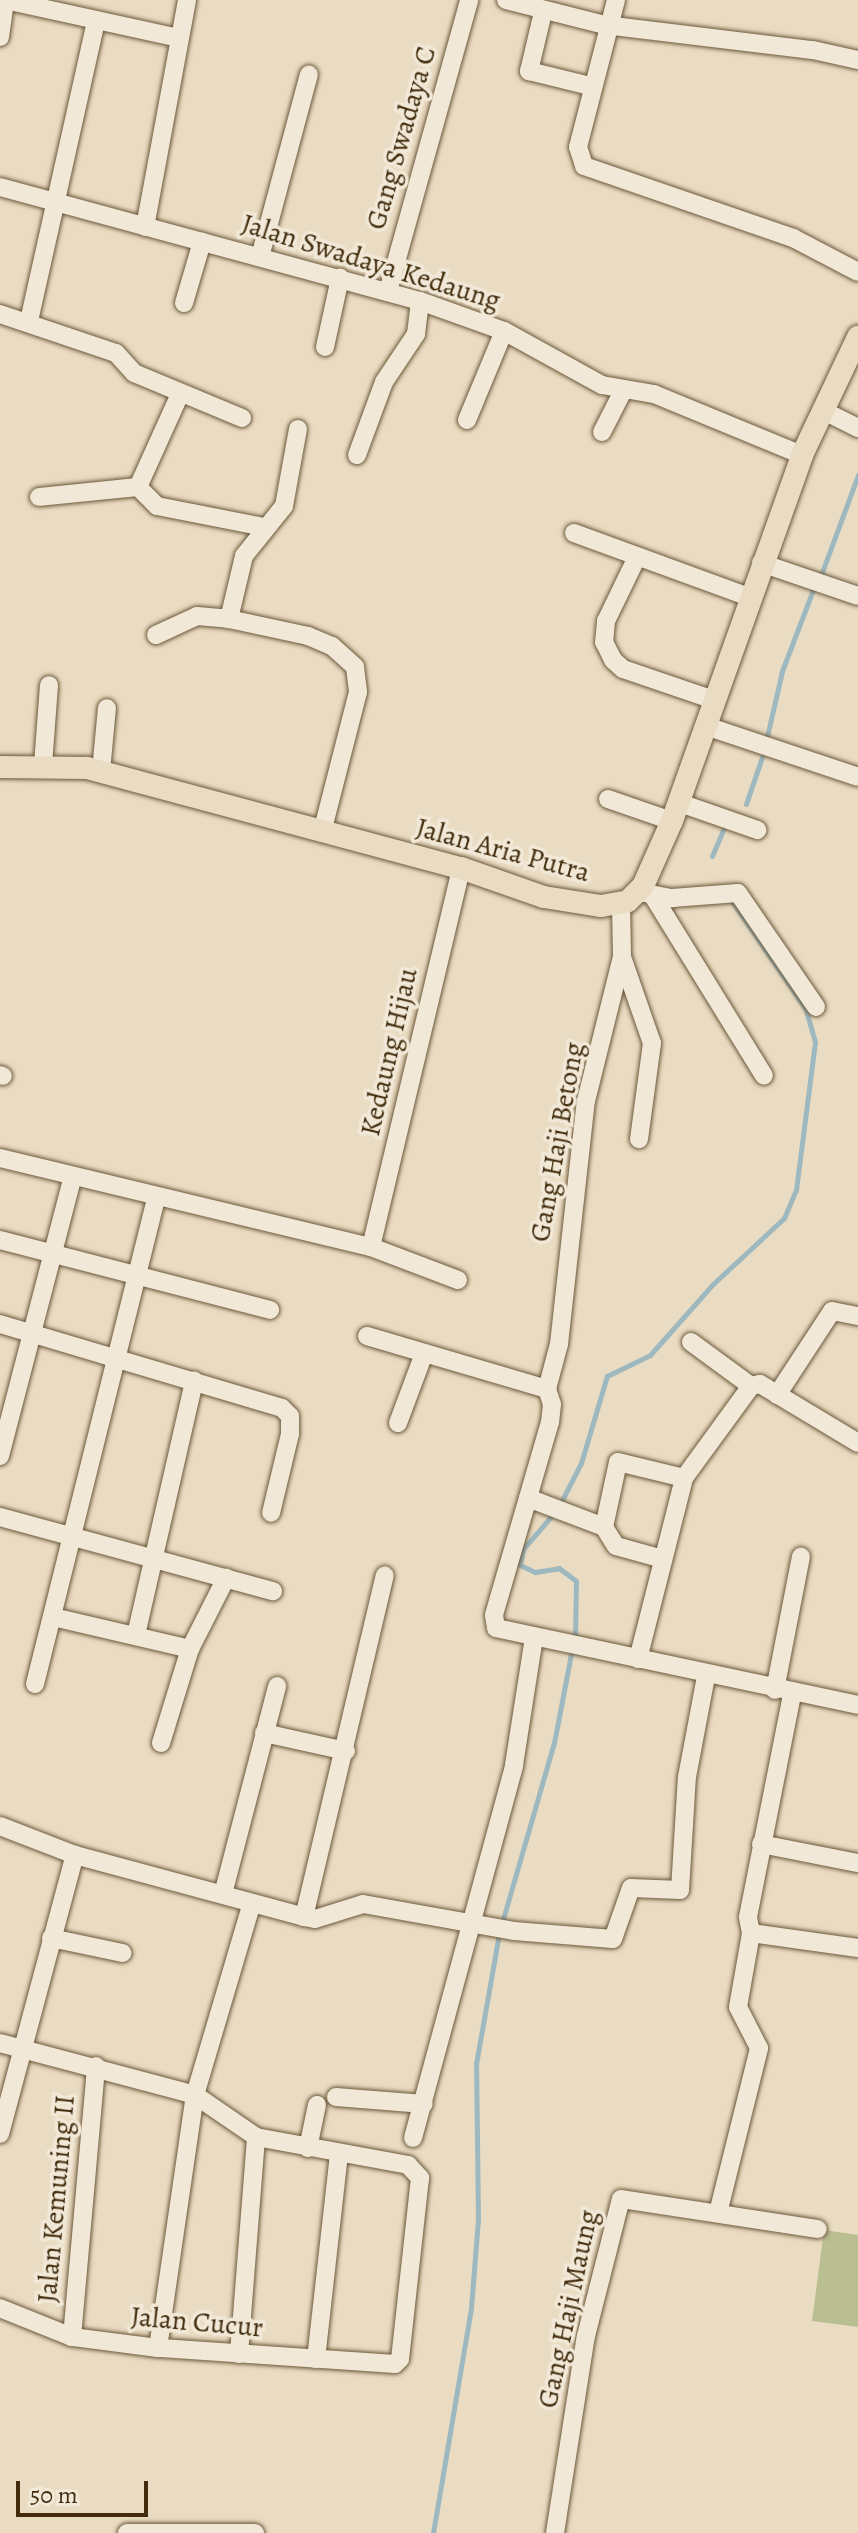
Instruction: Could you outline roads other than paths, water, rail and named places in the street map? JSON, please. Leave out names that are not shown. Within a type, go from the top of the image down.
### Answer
[{"type":"main road","points":[[646,894],[761,563],[802,455],[858,337]]},
{"type":"main road","name":"Jalan Aria Putra","points":[[0,767],[90,769],[461,868],[578,905],[621,905],[646,894]]},
{"type":"street","points":[[0,37],[5,0],[179,38]]},
{"type":"street","points":[[145,227],[187,0]]},
{"type":"street","name":"Gang Swadaya C","points":[[388,291],[469,0]]},
{"type":"street","points":[[506,0],[543,12],[605,25],[813,50],[858,60]]},
{"type":"street","points":[[616,0],[605,25],[578,147],[584,166],[793,238],[858,272]]},
{"type":"street","points":[[543,12],[529,71],[590,86]]},
{"type":"street","points":[[29,321],[96,21]]},
{"type":"street","points":[[260,257],[309,74]]},
{"type":"street","name":"Jalan Swadaya Kedaung","points":[[0,187],[420,301],[504,331],[602,385],[654,394],[802,455]]},
{"type":"street","points":[[184,303],[202,242]]},
{"type":"street","points":[[325,347],[340,278]]},
{"type":"street","points":[[357,455],[384,382],[416,334],[420,301]]},
{"type":"street","points":[[0,314],[29,321],[116,353],[134,373],[242,418]]},
{"type":"street","points":[[467,420],[504,331]]},
{"type":"street","points":[[602,432],[624,389]]},
{"type":"street","points":[[138,487],[180,394]]},
{"type":"street","points":[[822,410],[858,428]]},
{"type":"street","points":[[229,619],[244,556],[264,527],[284,506],[298,429]]},
{"type":"street","points":[[39,497],[138,487]]},
{"type":"street","points":[[138,487],[157,506],[264,527]]},
{"type":"street","points":[[574,533],[749,597]]},
{"type":"street","points":[[637,557],[606,621],[604,642],[613,660],[623,669],[714,700]]},
{"type":"street","points":[[761,563],[858,596]]},
{"type":"street","points":[[156,635],[197,616],[229,619],[308,636],[332,646],[355,667],[358,692],[322,832]]},
{"type":"street","points":[[49,685],[49,766]]},
{"type":"street","points":[[90,769],[107,708]]},
{"type":"street","points":[[706,726],[858,777]]},
{"type":"street","points":[[608,799],[757,830]]},
{"type":"street","name":"Kedaung Hijau","points":[[371,1247],[461,868]]},
{"type":"street","points":[[646,894],[738,893],[816,1007]]},
{"type":"street","points":[[646,894],[764,1076]]},
{"type":"street","name":"Gang Haji Betong","points":[[534,1637],[500,1630],[493,1620],[550,1422],[552,1404],[547,1389],[559,1344],[568,1229],[586,1101],[622,957],[621,905]]},
{"type":"street","points":[[622,957],[652,1043],[639,1139]]},
{"type":"street","points":[[0,1158],[156,1199],[371,1247],[458,1280]]},
{"type":"street","points":[[0,1456],[4,1419],[73,1176]]},
{"type":"street","points":[[35,1684],[73,1535],[113,1355],[156,1199]]},
{"type":"street","points":[[0,1240],[135,1278],[270,1310]]},
{"type":"street","points":[[777,1395],[832,1311],[858,1316]]},
{"type":"street","points":[[0,1324],[113,1355],[282,1408],[290,1416],[271,1513]]},
{"type":"street","points":[[367,1336],[423,1356],[547,1389]]},
{"type":"street","points":[[691,1342],[751,1386]]},
{"type":"street","points":[[398,1423],[423,1356]]},
{"type":"street","points":[[136,1635],[194,1381]]},
{"type":"street","points":[[638,1659],[684,1478],[751,1386],[760,1384],[858,1443]]},
{"type":"street","points":[[604,1527],[618,1462],[684,1478]]},
{"type":"street","points":[[528,1498],[604,1527],[616,1546],[663,1559]]},
{"type":"street","points":[[0,1518],[73,1535],[273,1591]]},
{"type":"street","points":[[718,2213],[759,2048],[738,2007],[751,1933],[748,1917],[801,1556]]},
{"type":"street","points":[[304,1917],[346,1751],[385,1575]]},
{"type":"street","points":[[161,1743],[190,1649],[226,1578]]},
{"type":"street","points":[[53,1617],[190,1649]]},
{"type":"street","points":[[413,2138],[469,1920],[514,1765],[534,1637],[588,1646],[706,1676],[858,1705]]},
{"type":"street","points":[[0,1826],[75,1855],[304,1917],[363,1904],[469,1920],[514,1931],[613,1939],[633,1886],[680,1890],[687,1777],[706,1676]]},
{"type":"street","points":[[223,1894],[277,1686]]},
{"type":"street","points":[[264,1733],[346,1751]]},
{"type":"street","points":[[761,1844],[858,1863]]},
{"type":"street","points":[[0,2132],[75,1855]]},
{"type":"street","points":[[158,2348],[195,2095],[256,1904]]},
{"type":"street","points":[[751,1933],[858,1948]]},
{"type":"street","points":[[51,1938],[122,1953]]},
{"type":"street","points":[[0,2043],[96,2066],[195,2095],[256,2137],[339,2155],[316,2359]]},
{"type":"street","name":"Jalan Kemuning II","points":[[72,2337],[96,2066]]},
{"type":"street","points":[[336,2097],[424,2104]]},
{"type":"street","points":[[308,2148],[317,2105]]},
{"type":"street","points":[[239,2354],[256,2137]]},
{"type":"street","name":"Jalan Cucur","points":[[0,2308],[72,2337],[158,2348],[395,2364],[400,2359],[416,2208],[416,2170],[339,2155]]},
{"type":"street","name":"Gang Haji Maung","points":[[555,2533],[586,2336],[618,2203],[628,2198],[818,2229]]},
{"type":"street","points":[[127,2533],[255,2533]]},
{"type":"waterway","points":[[821,575],[858,475]]},
{"type":"waterway","points":[[766,741],[782,671],[813,590]]},
{"type":"waterway","points":[[746,804],[762,757]]},
{"type":"waterway","points":[[712,856],[724,828]]},
{"type":"waterway","points":[[560,1504],[581,1463],[607,1376],[650,1355],[713,1284],[784,1218],[796,1190],[815,1042],[805,1008],[731,900]]},
{"type":"waterway","points":[[555,1512],[523,1549],[520,1565],[535,1572],[559,1568],[576,1581],[575,1640]]},
{"type":"waterway","points":[[433,2533],[471,2308],[478,2220],[476,2064],[499,1933],[554,1743],[572,1649]]}]
